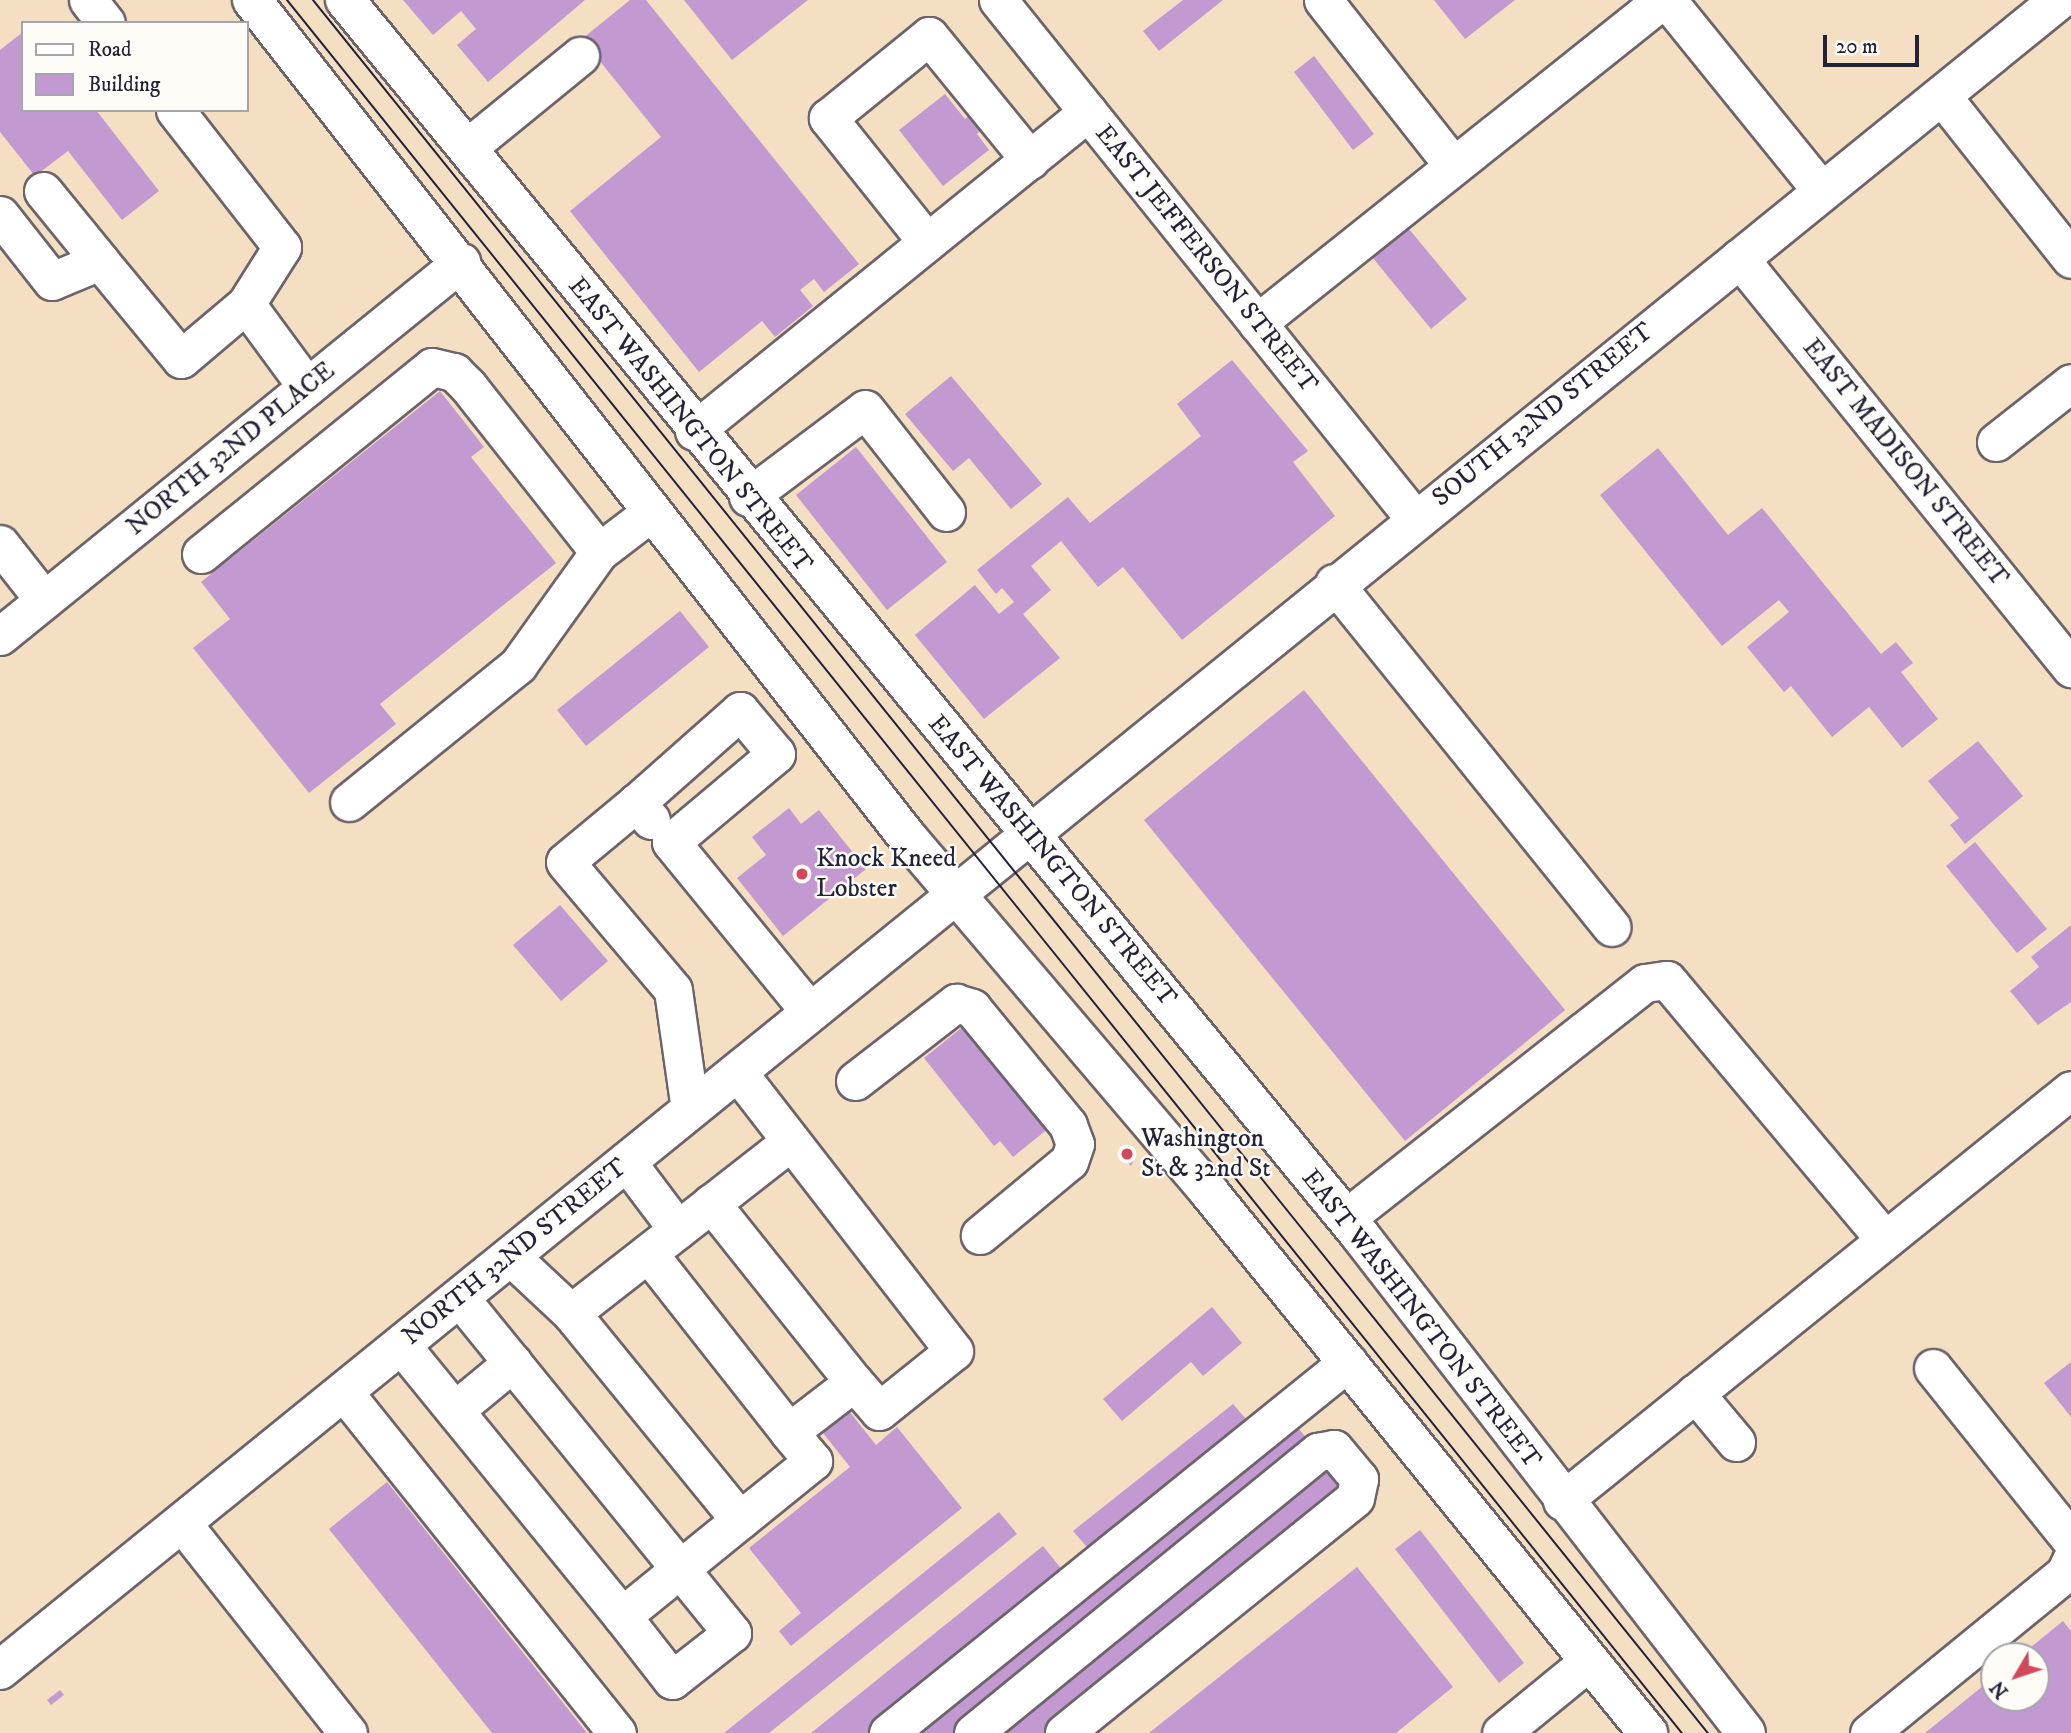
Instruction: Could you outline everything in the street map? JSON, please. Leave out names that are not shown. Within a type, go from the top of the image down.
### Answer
[{"type":"main road","points":[[252,0],[461,262],[650,513],[956,892],[1348,1362],[1648,1733]]},
{"type":"main road","name":"EAST WASHINGTON STREET","points":[[345,0],[694,431],[1029,831],[1346,1219],[1562,1500],[1746,1733]]},
{"type":"main road","name":"SOUTH 32ND STREET","points":[[1029,831],[2059,0]]},
{"type":"main road","name":"NORTH 32ND STREET","points":[[0,1670],[737,1072],[1029,831]]},
{"type":"street","points":[[88,0],[104,21]]},
{"type":"street","name":"EAST JEFFERSON STREET","points":[[998,0],[1414,518]]},
{"type":"street","points":[[1323,0],[1453,165]]},
{"type":"street","points":[[1257,323],[1453,165],[1665,0],[1821,190]]},
{"type":"street","points":[[927,242],[828,118],[929,36],[1030,160]]},
{"type":"street","points":[[467,148],[580,56]]},
{"type":"street","points":[[1941,95],[2071,259]]},
{"type":"street","points":[[43,191],[181,359],[246,304],[282,247],[177,112]]},
{"type":"street","points":[[694,431],[1088,113]]},
{"type":"street","points":[[0,215],[52,281],[100,261]]},
{"type":"street","name":"EAST MADISON STREET","points":[[1739,258],[2071,668]]},
{"type":"street","name":"NORTH 32ND PLACE","points":[[0,636],[461,262]]},
{"type":"street","points":[[246,304],[307,387]]},
{"type":"street","points":[[201,554],[432,367],[454,372],[468,386],[599,552]]},
{"type":"street","points":[[1996,442],[2071,383]]},
{"type":"street","points":[[748,496],[865,409],[946,512]]},
{"type":"street","points":[[349,803],[518,665],[599,552],[650,513]]},
{"type":"street","points":[[0,544],[44,600]]},
{"type":"street","points":[[1334,583],[1612,927]]},
{"type":"street","points":[[671,842],[776,754],[740,711],[565,862],[673,989],[690,1110]]},
{"type":"street","points":[[636,803],[810,1012]]},
{"type":"street","points":[[1346,1219],[1645,983],[1667,979],[1885,1240]]},
{"type":"street","points":[[855,1081],[956,1003],[972,1008],[1068,1125],[1075,1144],[1069,1161],[980,1235]]},
{"type":"street","points":[[711,1203],[879,1411],[954,1351],[737,1072]]},
{"type":"street","points":[[1562,1500],[2071,1090]]},
{"type":"street","points":[[572,1313],[791,1141]]},
{"type":"street","points":[[626,1161],[678,1230]]},
{"type":"street","points":[[622,1616],[813,1461],[648,1253]]},
{"type":"street","points":[[510,1256],[572,1313],[740,1520]]},
{"type":"street","points":[[401,1345],[673,1680],[732,1633],[459,1297]]},
{"type":"street","points":[[455,1410],[513,1362]]},
{"type":"street","points":[[888,1733],[1348,1362]]},
{"type":"street","points":[[1869,1733],[2070,1563],[1933,1368]]},
{"type":"street","points":[[789,1432],[855,1382]]},
{"type":"street","points":[[343,1391],[617,1733]]},
{"type":"street","points":[[1695,1393],[1737,1442]]},
{"type":"street","points":[[973,1733],[1318,1452],[1334,1449],[1359,1479],[1355,1498],[1064,1733]]},
{"type":"street","points":[[182,1523],[348,1733]]},
{"type":"street","points":[[1502,1733],[1589,1661]]},
{"type":"building","points":[[403,0],[585,0],[488,82],[457,45],[476,29],[461,11],[433,35]]},
{"type":"building","points":[[630,0],[646,0],[859,264],[824,292],[814,279],[800,290],[813,306],[775,337],[762,321],[699,372],[570,211],[661,137],[582,39]]},
{"type":"building","points":[[684,0],[808,0],[732,60]]},
{"type":"building","points":[[1183,0],[1223,0],[1159,51],[1143,31]]},
{"type":"building","points":[[1434,0],[1515,0],[1465,39]]},
{"type":"building","points":[[21,34],[21,112],[98,112],[159,191],[122,220],[68,151],[35,176],[0,132],[0,50]]},
{"type":"building","points":[[1314,56],[1374,134],[1353,150],[1294,72]]},
{"type":"building","points":[[945,94],[965,119],[974,112],[986,126],[977,134],[989,150],[943,186],[899,130]]},
{"type":"building","points":[[1404,223],[1467,299],[1431,329],[1368,252]]},
{"type":"building","points":[[1232,360],[1308,451],[1293,462],[1335,516],[1182,640],[1123,567],[1098,587],[1061,541],[1031,566],[1051,590],[1023,614],[1060,658],[984,719],[915,635],[975,585],[999,614],[1014,602],[1002,588],[996,594],[977,570],[1068,497],[1090,523],[1201,436],[1177,404]]},
{"type":"building","points":[[951,376],[1042,484],[1011,509],[969,458],[953,471],[905,414]]},
{"type":"building","points":[[440,391],[484,447],[471,457],[556,563],[380,704],[396,724],[309,793],[193,648],[230,619],[201,582]]},
{"type":"building","points":[[856,447],[947,562],[887,610],[796,495]]},
{"type":"building","points":[[1658,448],[1728,535],[1762,508],[1881,654],[1896,642],[1913,663],[1901,672],[1938,719],[1902,748],[1869,707],[1832,737],[1791,686],[1784,692],[1747,647],[1789,612],[1779,600],[1722,646],[1600,495]]},
{"type":"building","points":[[680,611],[709,647],[586,746],[557,710]]},
{"type":"building","points":[[1304,690],[1565,1010],[1405,1141],[1144,820]]},
{"type":"building","points":[[1978,741],[2023,796],[1965,844],[1950,825],[1959,818],[1928,781]]},
{"type":"building","name":"Knock Kneed Lobster","points":[[789,808],[801,824],[819,810],[866,869],[783,936],[737,878],[766,855],[752,837]]},
{"type":"building","points":[[1975,842],[2047,929],[2017,953],[1946,866]]},
{"type":"building","points":[[560,905],[608,961],[561,1001],[513,945]]},
{"type":"building","points":[[2071,925],[2071,1002],[2038,1025],[2010,991],[2039,967],[2031,957]]},
{"type":"building","points":[[970,1021],[1049,1128],[1013,1157],[1000,1141],[994,1146],[924,1058]]},
{"type":"building","points":[[1126,1146],[1135,1158],[1131,1166],[1119,1152]]},
{"type":"building","points":[[1212,1307],[1242,1343],[1203,1376],[1191,1362],[1122,1421],[1103,1399]]},
{"type":"building","points":[[2071,1362],[2071,1417],[2044,1383]]},
{"type":"building","points":[[1233,1404],[1253,1427],[1093,1554],[1073,1531]]},
{"type":"building","points":[[849,1411],[876,1445],[897,1427],[962,1508],[791,1646],[779,1631],[801,1613],[749,1548],[850,1467],[823,1433]]},
{"type":"building","points":[[1296,1425],[1314,1448],[959,1733],[912,1733]]},
{"type":"building","points":[[1328,1469],[1347,1493],[1048,1733],[999,1733]]},
{"type":"building","points":[[387,1482],[587,1733],[492,1733],[329,1529]]},
{"type":"building","points":[[999,1512],[1017,1534],[769,1733],[724,1733]]},
{"type":"building","points":[[1420,1530],[1524,1663],[1499,1683],[1395,1549]]},
{"type":"building","points":[[1043,1546],[1067,1576],[872,1733],[811,1733]]},
{"type":"building","points":[[1357,1567],[1453,1687],[1396,1733],[1149,1733]]},
{"type":"building","points":[[2063,1621],[2071,1631],[2071,1733],[1925,1733],[1980,1688],[1980,1712],[2050,1712],[2050,1642],[2037,1642]]},
{"type":"building","points":[[60,1690],[64,1695],[51,1705],[47,1700]]},
{"type":"tram line","points":[[287,0],[1682,1733]]},
{"type":"tram line","points":[[313,0],[1708,1733]]},
{"type":"place","name":"Knock Kneed Lobster","points":[[802,874]]},
{"type":"place","name":"Washington St & 32nd St","points":[[1127,1154]]}]
